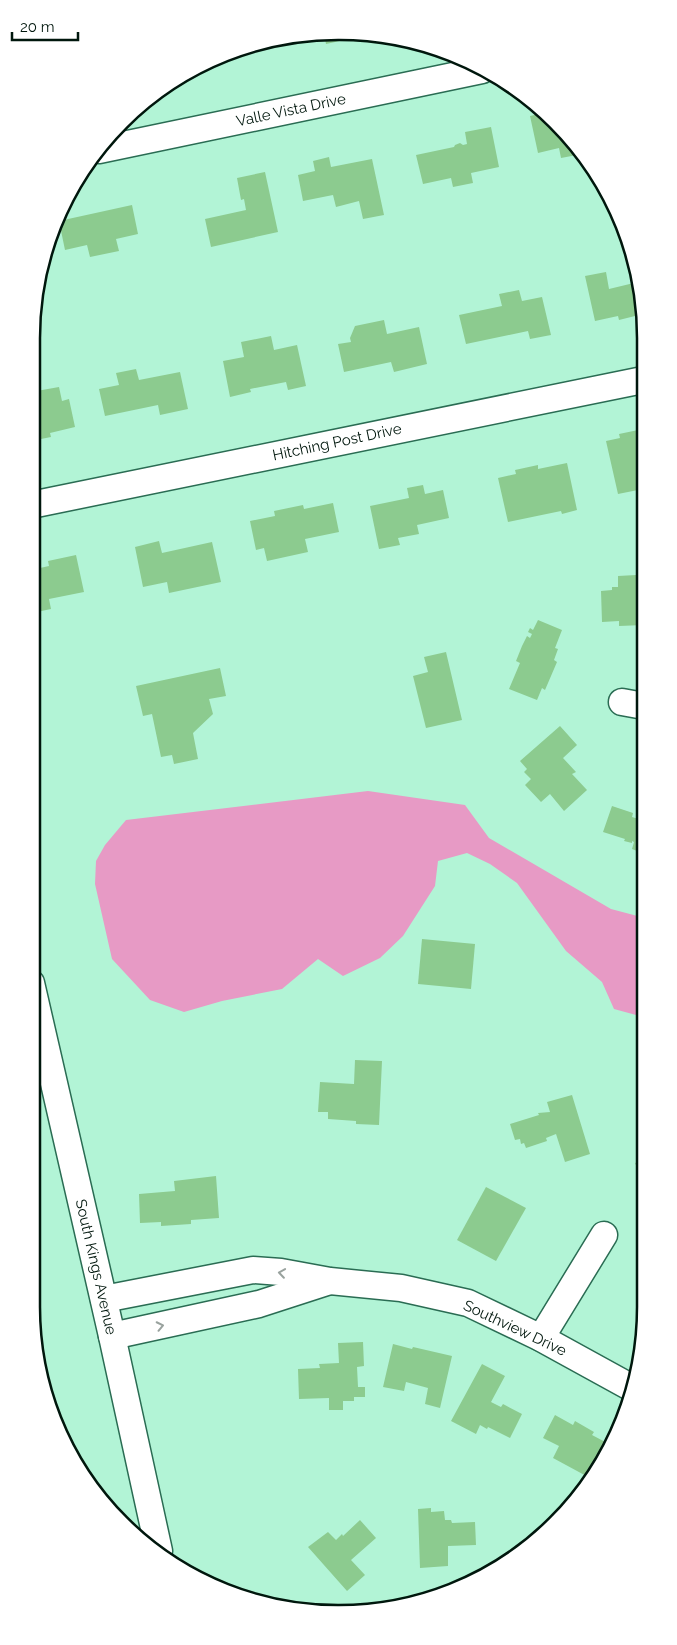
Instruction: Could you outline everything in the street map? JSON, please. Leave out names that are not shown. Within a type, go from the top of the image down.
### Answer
[{"type":"street","name":"Valle Vista Drive","points":[[109,148],[473,72]]},
{"type":"street","name":"Hitching Post Drive","points":[[40,503],[637,381]]},
{"type":"street","name":"South Kings Avenue","points":[[40,1023],[104,1299],[157,1543]]},
{"type":"street","points":[[541,1338],[604,1235]]},
{"type":"street","name":"Southview Drive","points":[[104,1299],[253,1270],[281,1272],[330,1281],[401,1288],[468,1303],[541,1338],[627,1385]]},
{"type":"street","name":"Southview Drive","points":[[112,1336],[259,1304],[330,1281]]},
{"type":"shaded area","points":[[368,791],[465,805],[489,838],[611,909],[637,916],[637,1014],[614,1009],[602,982],[566,951],[517,883],[490,864],[467,853],[438,861],[435,886],[403,936],[380,958],[343,976],[318,959],[282,989],[222,1001],[184,1012],[150,1000],[112,959],[95,884],[96,861],[105,845],[126,820]]},
{"type":"building","points":[[343,40],[326,44],[325,41]]},
{"type":"building","points":[[536,115],[550,127],[574,156],[561,158],[559,148],[538,153],[530,116]]},
{"type":"building","points":[[491,127],[499,167],[471,173],[473,183],[453,187],[451,178],[423,184],[416,155],[454,147],[460,143],[463,145],[467,144],[465,132]]},
{"type":"building","points":[[329,157],[331,167],[372,159],[384,215],[363,219],[359,201],[336,207],[333,195],[303,201],[298,175],[315,171],[313,161]]},
{"type":"building","points":[[265,172],[278,232],[211,247],[205,219],[246,210],[244,199],[241,200],[237,178]]},
{"type":"building","points":[[132,205],[138,234],[116,239],[119,251],[90,257],[87,245],[65,250],[61,230],[65,220]]},
{"type":"building","points":[[606,272],[609,289],[632,284],[636,316],[619,320],[618,316],[595,321],[585,276]]},
{"type":"building","points":[[519,290],[522,301],[542,297],[551,335],[530,339],[528,331],[466,344],[459,315],[502,306],[499,294]]},
{"type":"building","points":[[384,320],[387,334],[419,327],[427,364],[394,372],[391,362],[344,372],[338,344],[351,342],[350,338],[355,326]]},
{"type":"building","points":[[271,336],[274,350],[297,345],[306,386],[288,390],[286,382],[250,389],[251,392],[230,397],[223,361],[244,357],[241,342]]},
{"type":"building","points":[[136,369],[139,380],[180,372],[188,409],[160,415],[158,405],[105,416],[99,389],[119,385],[116,373]]},
{"type":"building","points":[[59,387],[62,401],[69,399],[75,427],[50,433],[51,437],[40,439],[40,390]]},
{"type":"building","points":[[637,430],[637,490],[618,494],[606,441],[620,438],[619,434]]},
{"type":"building","points":[[567,463],[577,510],[562,514],[561,511],[508,522],[498,478],[516,474],[515,470],[538,465],[538,469]]},
{"type":"building","points":[[423,485],[425,494],[443,490],[449,518],[417,525],[419,534],[398,538],[400,545],[379,549],[370,506],[409,498],[407,488]]},
{"type":"building","points":[[333,503],[339,532],[305,539],[308,552],[267,561],[264,548],[256,550],[250,521],[275,516],[274,511],[303,505],[304,509]]},
{"type":"building","points":[[159,541],[162,553],[212,542],[221,582],[169,593],[167,582],[143,587],[135,547]]},
{"type":"building","points":[[76,555],[84,592],[49,599],[51,609],[40,611],[40,568],[49,566],[48,561]]},
{"type":"building","points":[[636,575],[637,625],[619,626],[619,621],[602,622],[601,591],[612,590],[612,587],[618,587],[618,576]]},
{"type":"building","points":[[538,620],[562,630],[555,648],[558,649],[554,660],[557,662],[545,690],[542,688],[537,700],[509,689],[520,663],[516,661],[522,646],[527,636],[530,638],[532,634],[528,632],[530,628],[533,630]]},
{"type":"building","points":[[446,652],[462,720],[426,728],[413,676],[428,672],[424,657]]},
{"type":"building","points":[[220,668],[226,696],[209,699],[213,714],[193,733],[198,759],[174,764],[172,755],[161,757],[152,714],[143,716],[136,686]]},
{"type":"building","points":[[560,726],[577,745],[563,758],[576,772],[572,774],[587,790],[564,811],[550,794],[541,802],[525,785],[531,779],[524,772],[527,769],[520,761]]},
{"type":"building","points":[[612,806],[633,813],[632,817],[637,818],[637,851],[632,849],[634,842],[624,841],[625,839],[603,832]]},
{"type":"building","points":[[422,939],[475,944],[471,989],[418,984]]},
{"type":"building","points":[[355,1060],[382,1061],[379,1125],[356,1124],[356,1121],[328,1119],[328,1112],[318,1112],[320,1082],[354,1084]]},
{"type":"building","points":[[572,1095],[590,1154],[565,1162],[556,1134],[546,1138],[547,1141],[526,1148],[524,1143],[521,1144],[520,1139],[515,1140],[510,1124],[539,1115],[538,1113],[550,1112],[547,1102]]},
{"type":"building","points":[[216,1176],[219,1218],[191,1220],[191,1224],[161,1226],[161,1222],[140,1223],[139,1194],[175,1191],[174,1181]]},
{"type":"building","points":[[486,1187],[526,1208],[496,1261],[457,1240]]},
{"type":"building","points":[[363,1342],[364,1366],[357,1367],[358,1387],[365,1387],[365,1397],[354,1397],[354,1401],[343,1401],[343,1410],[329,1410],[329,1398],[299,1399],[298,1369],[320,1368],[319,1364],[339,1363],[338,1343]]},
{"type":"building","points":[[393,1344],[452,1356],[440,1408],[425,1404],[428,1388],[406,1382],[404,1391],[383,1387]]},
{"type":"building","points":[[482,1364],[505,1376],[491,1402],[501,1407],[503,1404],[522,1414],[510,1438],[480,1425],[476,1434],[451,1421]]},
{"type":"building","points":[[555,1415],[573,1425],[575,1421],[594,1432],[592,1435],[605,1442],[585,1475],[553,1458],[559,1446],[543,1438]]},
{"type":"building","points":[[431,1508],[431,1512],[444,1511],[445,1520],[451,1520],[452,1523],[475,1522],[476,1545],[448,1546],[448,1566],[420,1568],[418,1509]]},
{"type":"building","points":[[360,1520],[376,1538],[351,1560],[365,1575],[347,1591],[308,1547],[328,1532],[336,1540]]}]
